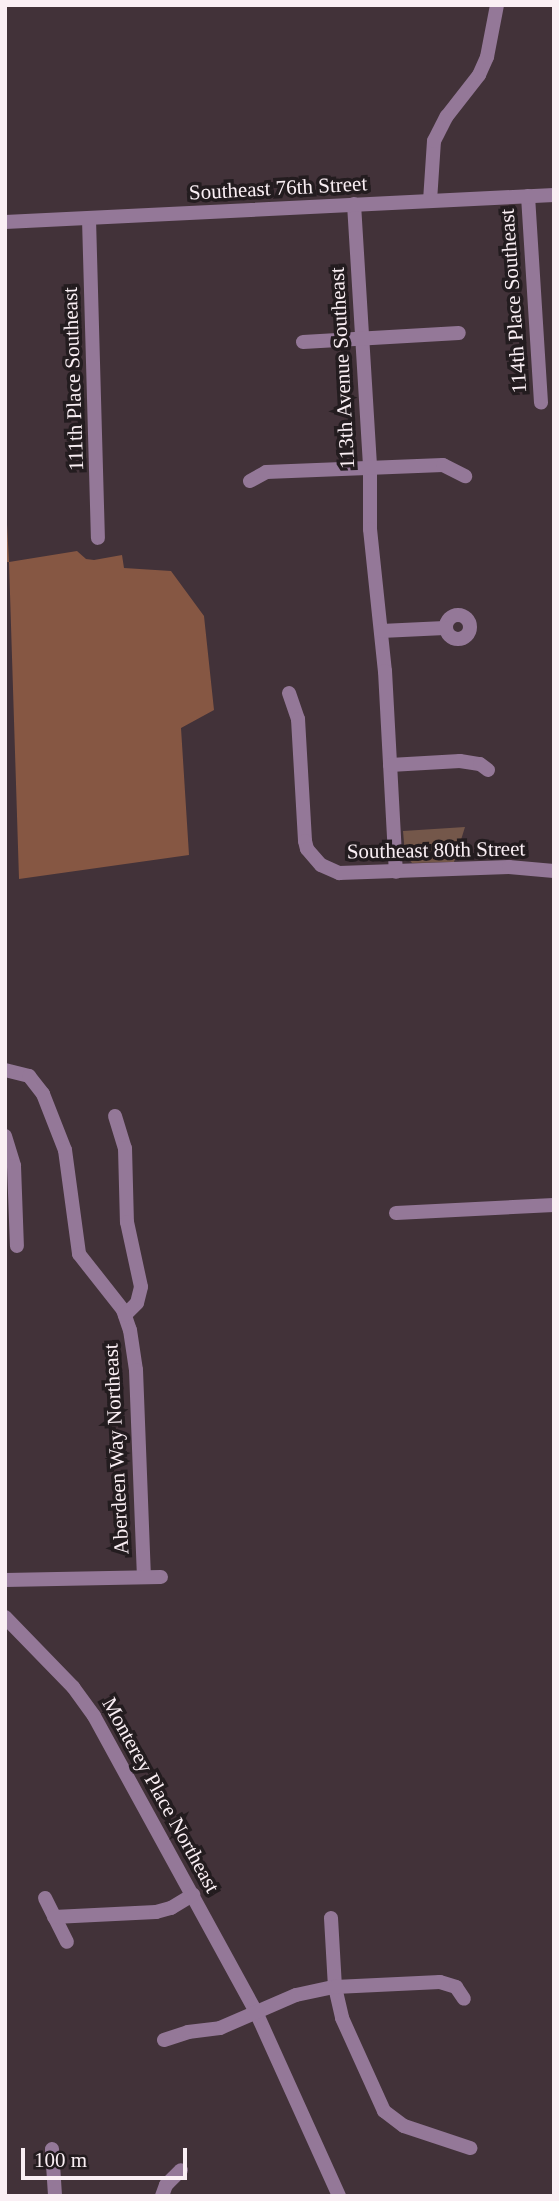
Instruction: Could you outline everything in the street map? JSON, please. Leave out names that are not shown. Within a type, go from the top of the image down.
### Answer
[{"type":"street","points":[[430,201],[434,141],[447,116],[479,75],[487,57],[497,5]]},
{"type":"street","name":"Southeast 76th Street","points":[[5,222],[554,195]]},
{"type":"street","name":"114th Place Southeast","points":[[528,196],[541,403]]},
{"type":"street","name":"113th Avenue Southeast","points":[[354,204],[370,469],[370,529],[381,631],[390,765]]},
{"type":"street","name":"111th Place Southeast","points":[[89,219],[98,538]]},
{"type":"street","points":[[303,342],[458,333]]},
{"type":"street","points":[[250,481],[267,472],[443,465],[465,476]]},
{"type":"street","points":[[381,631],[445,628]]},
{"type":"street","name":"Southeast 80th Street","points":[[289,693],[298,719],[304,841],[307,849],[321,865],[339,873],[509,867],[554,871]]},
{"type":"street","points":[[396,872],[390,765],[460,761],[480,764],[488,770]]},
{"type":"street","name":"Aberdeen Way Northeast","points":[[5,1070],[29,1076],[43,1094],[65,1150],[79,1254],[125,1315],[136,1370],[144,1577]]},
{"type":"street","points":[[115,1115],[125,1148],[127,1222],[141,1287],[137,1303],[125,1315]]},
{"type":"street","points":[[5,1136],[14,1166],[17,1246]]},
{"type":"street","points":[[396,1213],[554,1205]]},
{"type":"street","points":[[5,1580],[161,1577]]},
{"type":"street","name":"Monterey Place Northeast","points":[[5,1617],[85,1703],[256,2011],[339,2196]]},
{"type":"street","points":[[54,1917],[156,1912],[171,1908],[193,1895]]},
{"type":"street","points":[[45,1898],[67,1941]]},
{"type":"street","points":[[331,1918],[335,1987],[349,2037],[384,2111],[404,2126],[470,2148]]},
{"type":"street","points":[[164,2040],[188,2032],[220,2028],[296,1995],[335,1987],[440,1982],[456,1987],[464,1999]]},
{"type":"street","points":[[52,2149],[55,2196]]},
{"type":"street","points":[[162,2196],[166,2185],[181,2169]]},
{"type":"shaded area","points":[[5,486],[9,562],[5,562]]},
{"type":"shaded area","points":[[77,551],[86,559],[94,560],[122,555],[124,568],[171,571],[204,616],[214,710],[181,728],[189,855],[19,879],[9,562]]},
{"type":"shaded area","points":[[465,827],[454,862],[412,863],[405,854],[403,831]]}]
